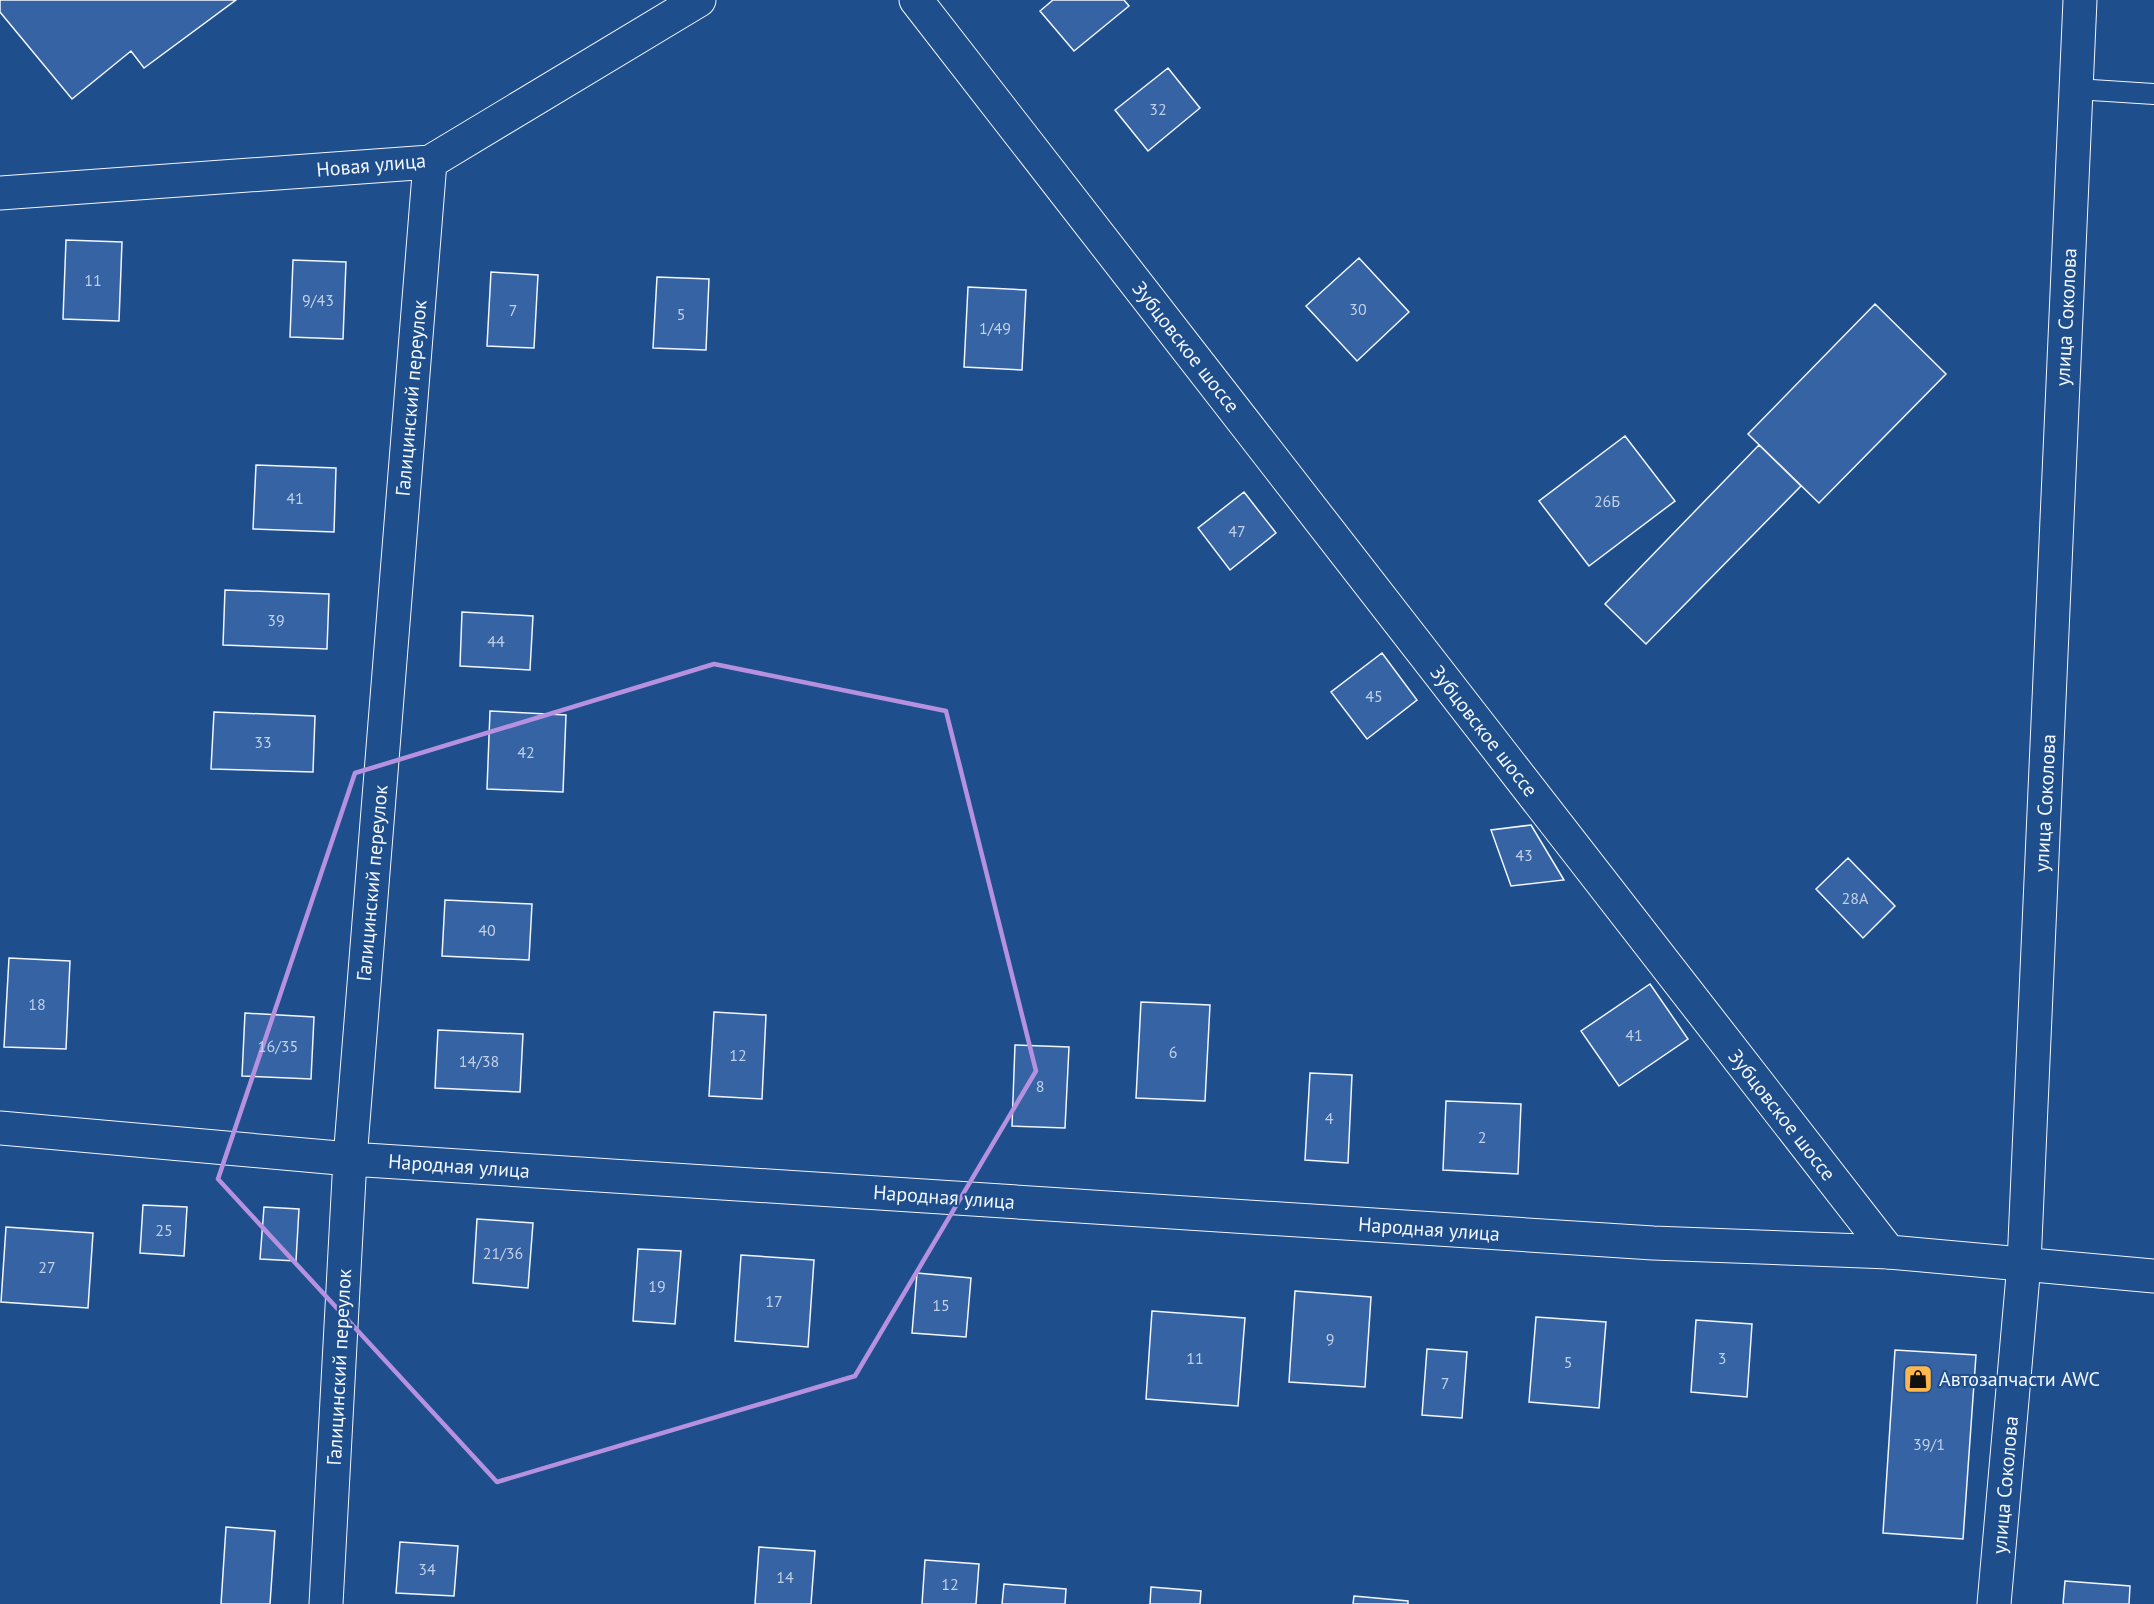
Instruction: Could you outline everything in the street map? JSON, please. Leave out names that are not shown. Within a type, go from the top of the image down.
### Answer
[{"type":"street","name":"Новая улица","points":[[0,193],[429,162],[699,0]]},
{"type":"street","name":"Зубцовское шоссе","points":[[916,0],[1889,1252]]},
{"type":"street","name":"улица Соколова","points":[[1994,1604],[2024,1264],[2080,0]]},
{"type":"street","name":"Галицинский переулок","points":[[326,1604],[350,1159],[429,162]]},
{"type":"street","name":"Народная улица","points":[[0,1128],[350,1159],[1653,1243],[1889,1252]]},
{"type":"street","points":[[1889,1252],[2154,1276]]},
{"type":"lane","points":[[2076,89],[2154,94]]},
{"type":"highlighted area","points":[[714,664],[946,711],[1036,1071],[855,1376],[497,1482],[218,1179],[355,773]]},
{"type":"building","points":[[0,0],[236,0],[144,68],[131,51],[72,99],[0,12]]},
{"type":"building","points":[[1053,0],[1124,0],[1129,6],[1074,51],[1040,11]]},
{"type":"building","points":[[1168,68],[1200,108],[1148,151],[1115,110]]},
{"type":"building","points":[[66,240],[122,242],[119,321],[63,319]]},
{"type":"building","points":[[1359,258],[1409,312],[1357,361],[1306,306]]},
{"type":"building","points":[[293,260],[346,262],[343,339],[290,337]]},
{"type":"building","points":[[491,272],[538,275],[534,348],[487,346]]},
{"type":"building","points":[[657,277],[709,279],[706,350],[653,348]]},
{"type":"building","points":[[968,287],[1026,290],[1022,370],[964,367]]},
{"type":"building","points":[[1875,304],[1946,374],[1819,503],[1748,434]]},
{"type":"building","points":[[1625,436],[1675,501],[1589,566],[1539,501]]},
{"type":"building","points":[[1759,445],[1801,486],[1646,644],[1605,604]]},
{"type":"building","points":[[256,465],[336,468],[334,532],[253,529]]},
{"type":"building","points":[[1244,492],[1276,533],[1230,570],[1198,528]]},
{"type":"building","points":[[225,590],[329,594],[327,649],[223,645]]},
{"type":"building","points":[[462,612],[533,616],[530,670],[460,666]]},
{"type":"building","points":[[1382,653],[1417,700],[1367,739],[1331,692]]},
{"type":"building","points":[[490,711],[566,715],[563,792],[487,789]]},
{"type":"building","points":[[214,712],[315,716],[313,772],[211,769]]},
{"type":"building","points":[[1531,825],[1564,880],[1511,886],[1491,830]]},
{"type":"building","points":[[1848,858],[1895,906],[1863,938],[1816,889]]},
{"type":"building","points":[[445,900],[532,904],[529,960],[442,956]]},
{"type":"building","points":[[9,958],[70,961],[66,1049],[4,1047]]},
{"type":"building","points":[[1650,984],[1688,1039],[1619,1086],[1581,1031]]},
{"type":"building","points":[[1141,1002],[1210,1005],[1205,1101],[1136,1098]]},
{"type":"building","points":[[714,1012],[766,1015],[762,1099],[709,1096]]},
{"type":"building","points":[[245,1013],[314,1017],[311,1079],[242,1076]]},
{"type":"building","points":[[438,1030],[523,1034],[520,1092],[435,1088]]},
{"type":"building","points":[[1015,1045],[1069,1047],[1065,1128],[1012,1126]]},
{"type":"building","points":[[1310,1073],[1352,1075],[1348,1163],[1305,1160]]},
{"type":"building","points":[[1446,1101],[1521,1104],[1518,1174],[1443,1170]]},
{"type":"building","points":[[143,1205],[187,1207],[184,1256],[140,1253]]},
{"type":"building","points":[[264,1207],[299,1209],[296,1261],[260,1259]]},
{"type":"building","points":[[477,1219],[533,1223],[528,1288],[473,1283]]},
{"type":"building","points":[[6,1227],[93,1233],[88,1308],[1,1302]]},
{"type":"building","points":[[638,1249],[681,1251],[675,1324],[633,1321]]},
{"type":"building","points":[[741,1255],[814,1260],[808,1347],[735,1341]]},
{"type":"building","points":[[917,1273],[971,1278],[966,1337],[912,1333]]},
{"type":"building","points":[[1295,1291],[1371,1297],[1365,1387],[1289,1382]]},
{"type":"building","points":[[1152,1311],[1245,1318],[1238,1406],[1146,1399]]},
{"type":"building","points":[[1536,1317],[1606,1322],[1599,1408],[1529,1402]]},
{"type":"building","points":[[1696,1320],[1752,1324],[1747,1397],[1691,1392]]},
{"type":"building","points":[[1427,1349],[1467,1352],[1462,1418],[1422,1415]]},
{"type":"building","points":[[1895,1350],[1976,1355],[1963,1539],[1883,1533]]},
{"type":"building","points":[[226,1527],[275,1531],[270,1604],[221,1604]]},
{"type":"building","points":[[400,1542],[458,1546],[454,1596],[396,1593]]},
{"type":"building","points":[[759,1547],[815,1551],[811,1604],[755,1604]]},
{"type":"building","points":[[925,1560],[979,1564],[976,1604],[922,1604]]},
{"type":"building","points":[[2065,1581],[2130,1586],[2129,1604],[2063,1604]]},
{"type":"building","points":[[1004,1584],[1066,1589],[1065,1604],[1002,1604]]},
{"type":"building","points":[[1151,1587],[1201,1591],[1200,1604],[1150,1604]]},
{"type":"building","points":[[1354,1596],[1408,1601],[1408,1604],[1353,1604]]},
{"type":"place","name":"Автозапчасти AWC","points":[[1918,1379]]}]
